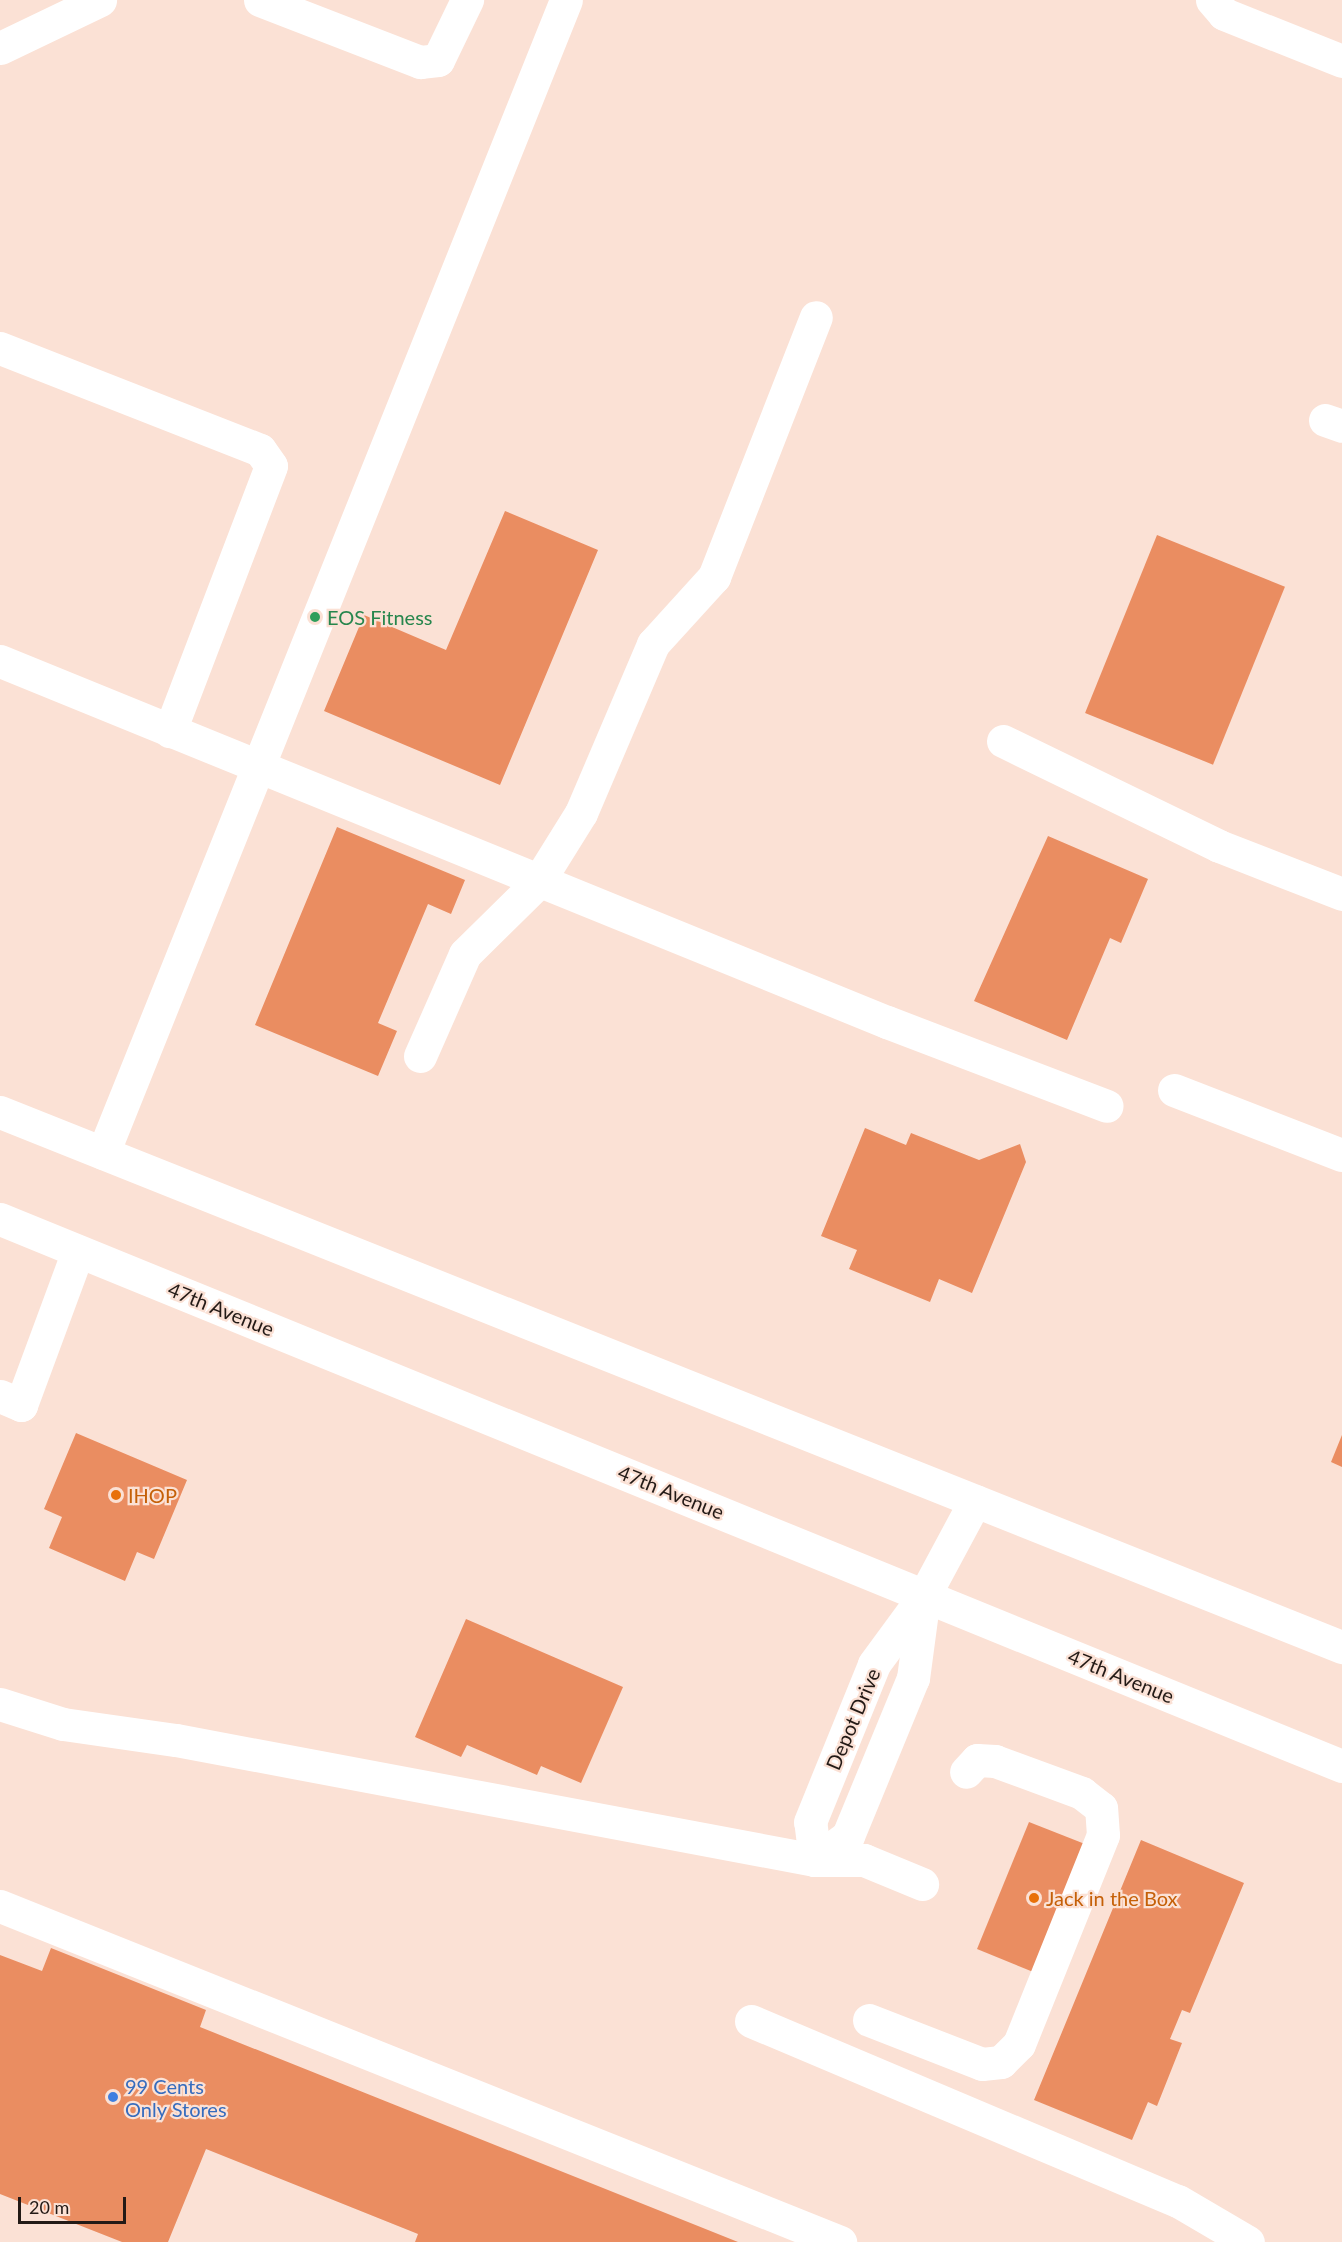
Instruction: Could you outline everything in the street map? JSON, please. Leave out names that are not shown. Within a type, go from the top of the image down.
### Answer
[{"type":"main road","points":[[0,48],[100,0]]},
{"type":"main road","points":[[260,0],[420,62],[438,60],[467,0]]},
{"type":"main road","points":[[103,1153],[566,0]]},
{"type":"main road","points":[[1212,0],[1224,14],[1342,61]]},
{"type":"main road","points":[[420,1056],[465,954],[538,882],[581,813],[653,644],[714,577],[816,317]]},
{"type":"main road","points":[[0,348],[260,450],[271,466],[170,730]]},
{"type":"main road","points":[[0,661],[170,730],[258,769],[538,882],[1107,1106]]},
{"type":"main road","points":[[1003,741],[1219,846],[1342,894]]},
{"type":"main road","points":[[1174,1090],[1342,1155]]},
{"type":"main road","points":[[0,1112],[1342,1647]]},
{"type":"main road","name":"47th Avenue","points":[[0,1220],[1342,1766]]},
{"type":"main road","points":[[0,1396],[21,1405],[78,1251]]},
{"type":"main road","points":[[924,1596],[975,1501]]},
{"type":"main road","name":"Depot Drive","points":[[816,1860],[848,1836],[913,1678],[924,1596]]},
{"type":"main road","points":[[0,1704],[63,1724],[392,1779],[816,1860],[864,1860],[922,1884]]},
{"type":"main road","points":[[869,2020],[982,2064],[1001,2062],[1019,2044],[1104,1835],[1101,1808],[1082,1793],[995,1761],[977,1760],[966,1772]]},
{"type":"main road","points":[[0,1906],[840,2242]]},
{"type":"main road","points":[[751,2021],[1178,2201],[1248,2242]]},
{"type":"building","points":[[505,511],[598,550],[500,785],[324,711],[364,615],[446,650]]},
{"type":"building","points":[[1157,535],[1285,587],[1213,765],[1085,713]]},
{"type":"building","points":[[337,827],[465,880],[451,914],[428,904],[378,1023],[397,1031],[378,1076],[255,1025]]},
{"type":"building","points":[[1048,836],[1148,879],[1121,943],[1110,938],[1067,1040],[974,1001]]},
{"type":"building","points":[[865,1128],[906,1145],[911,1133],[979,1160],[1020,1144],[1026,1162],[972,1293],[939,1279],[930,1302],[849,1269],[857,1250],[821,1236]]},
{"type":"building","name":"IHOP","points":[[76,1433],[187,1480],[154,1559],[137,1552],[125,1581],[49,1548],[62,1517],[44,1509]]},
{"type":"building","points":[[1342,1435],[1342,1467],[1331,1462]]},
{"type":"building","points":[[466,1619],[623,1687],[581,1783],[541,1766],[537,1775],[467,1745],[461,1757],[415,1737]]},
{"type":"building","name":"Jack in the Box","points":[[1029,1822],[1090,1846],[1048,1978],[977,1949]]},
{"type":"building","points":[[1141,1840],[1244,1883],[1190,2013],[1182,2010],[1170,2039],[1182,2043],[1157,2106],[1148,2102],[1132,2140],[1034,2100]]},
{"type":"building","points":[[51,1948],[206,2010],[200,2027],[738,2242],[415,2242],[418,2234],[206,2149],[168,2242],[122,2242],[0,2194],[0,1955],[42,1971]]},
{"type":"place","name":"EOS Fitness","points":[[315,617]]},
{"type":"place","name":"IHOP","points":[[116,1495]]},
{"type":"place","name":"Jack in the Box","points":[[1034,1898]]},
{"type":"place","name":"99 Cents Only Stores","points":[[113,2097]]}]
